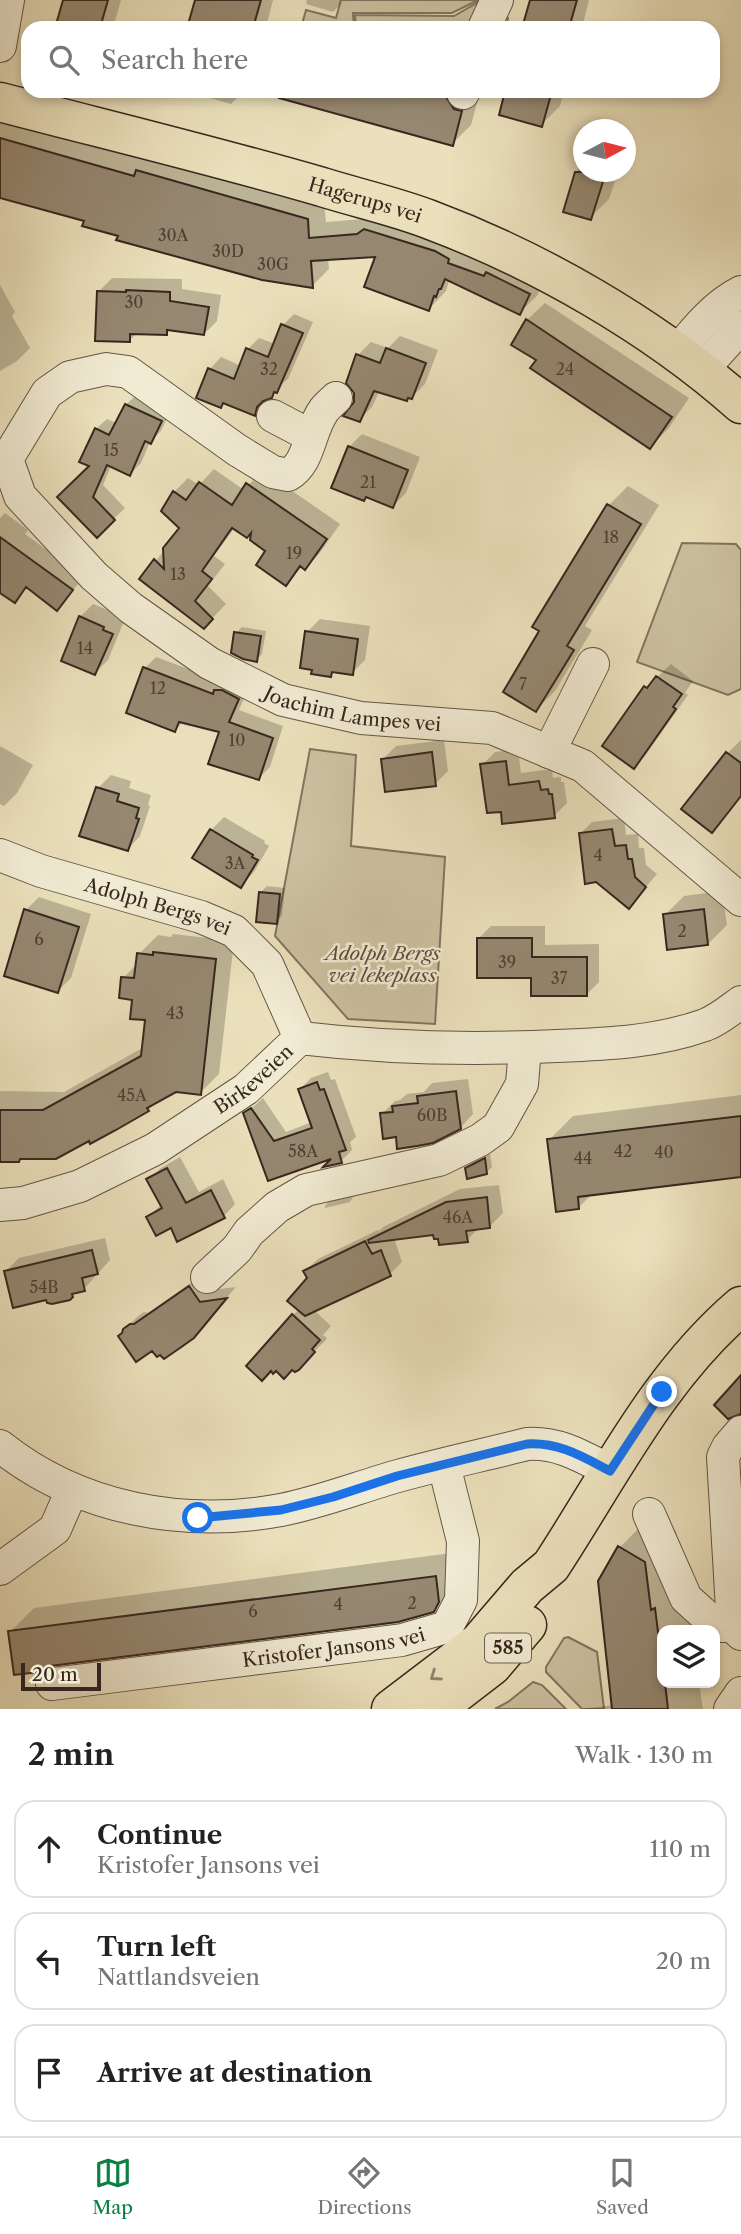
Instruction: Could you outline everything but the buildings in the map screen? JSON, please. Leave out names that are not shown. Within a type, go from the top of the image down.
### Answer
[{"type":"main road","name":"Hagerups vei","points":[[0,102],[233,161],[427,218],[530,263],[628,320],[689,361],[741,404]]},
{"type":"main road","name":"585","points":[[391,1709],[479,1642],[527,1586],[551,1566],[637,1429],[677,1373],[701,1344],[741,1306]]},
{"type":"main road","name":"585","points":[[436,1709],[482,1675],[509,1647],[546,1594],[551,1566]]},
{"type":"street","points":[[0,46],[8,0]]},
{"type":"street","points":[[487,21],[497,0]]},
{"type":"street","points":[[689,361],[697,327],[730,297],[741,292]]},
{"type":"street","points":[[689,361],[741,327]]},
{"type":"street","name":"Joachim Lampes vei","points":[[311,436],[296,471],[288,475],[273,471],[237,450],[128,372],[106,369],[70,377],[47,393],[3,457],[20,496],[94,576],[131,608],[209,663],[283,699],[361,718],[492,728],[583,766],[741,900]]},
{"type":"street","points":[[273,416],[311,436],[324,409],[336,398]]},
{"type":"street","points":[[550,752],[593,664]]},
{"type":"street","name":"Adolph Bergs vei","points":[[0,855],[41,872],[201,916],[234,931],[267,964],[300,1038]]},
{"type":"street","name":"Birkeveien","points":[[0,1205],[23,1203],[80,1186],[155,1149],[246,1089],[300,1038],[373,1046],[525,1048],[627,1043],[663,1037],[708,1024],[741,1002]]},
{"type":"street","points":[[207,1277],[237,1249],[249,1232],[277,1207],[306,1190],[439,1160],[480,1140],[498,1126],[511,1108],[522,1084],[525,1048]]},
{"type":"street","points":[[649,1514],[686,1598],[717,1626],[737,1630],[723,1457],[741,1432]]},
{"type":"street","points":[[0,1446],[35,1470],[72,1490],[159,1514],[198,1518],[241,1516],[281,1510],[333,1497],[397,1476],[527,1444],[545,1443],[578,1454],[610,1471]]},
{"type":"street","name":"Kristofer Jansons vei","points":[[52,1684],[402,1640],[447,1627],[461,1600],[463,1541],[444,1465]]},
{"type":"street","points":[[0,1569],[55,1529],[72,1490]]},
{"type":"street","points":[[730,1709],[741,1693]]},
{"type":"green space","points":[[341,0],[478,0],[452,13],[353,13],[354,21],[303,21],[306,10],[336,18]]},
{"type":"green space","points":[[482,0],[487,0],[508,18],[507,21],[355,21],[355,15],[454,16]]},
{"type":"green space","points":[[682,543],[736,544],[741,550],[741,689],[728,695],[637,662]]},
{"type":"green space","name":"Adolph Bergs vei lekeplass","points":[[310,749],[356,755],[351,846],[445,857],[435,1024],[348,1019],[275,936]]},
{"type":"green space","points":[[568,1637],[597,1652],[604,1709],[582,1709],[546,1672],[546,1667],[564,1638]]},
{"type":"green space","points":[[533,1682],[542,1685],[566,1709],[495,1709],[508,1702]]},
{"type":"route","points":[[198,1518],[241,1516],[281,1510],[333,1497],[397,1476],[527,1444],[545,1443],[561,1447],[610,1471],[662,1392]]}]
